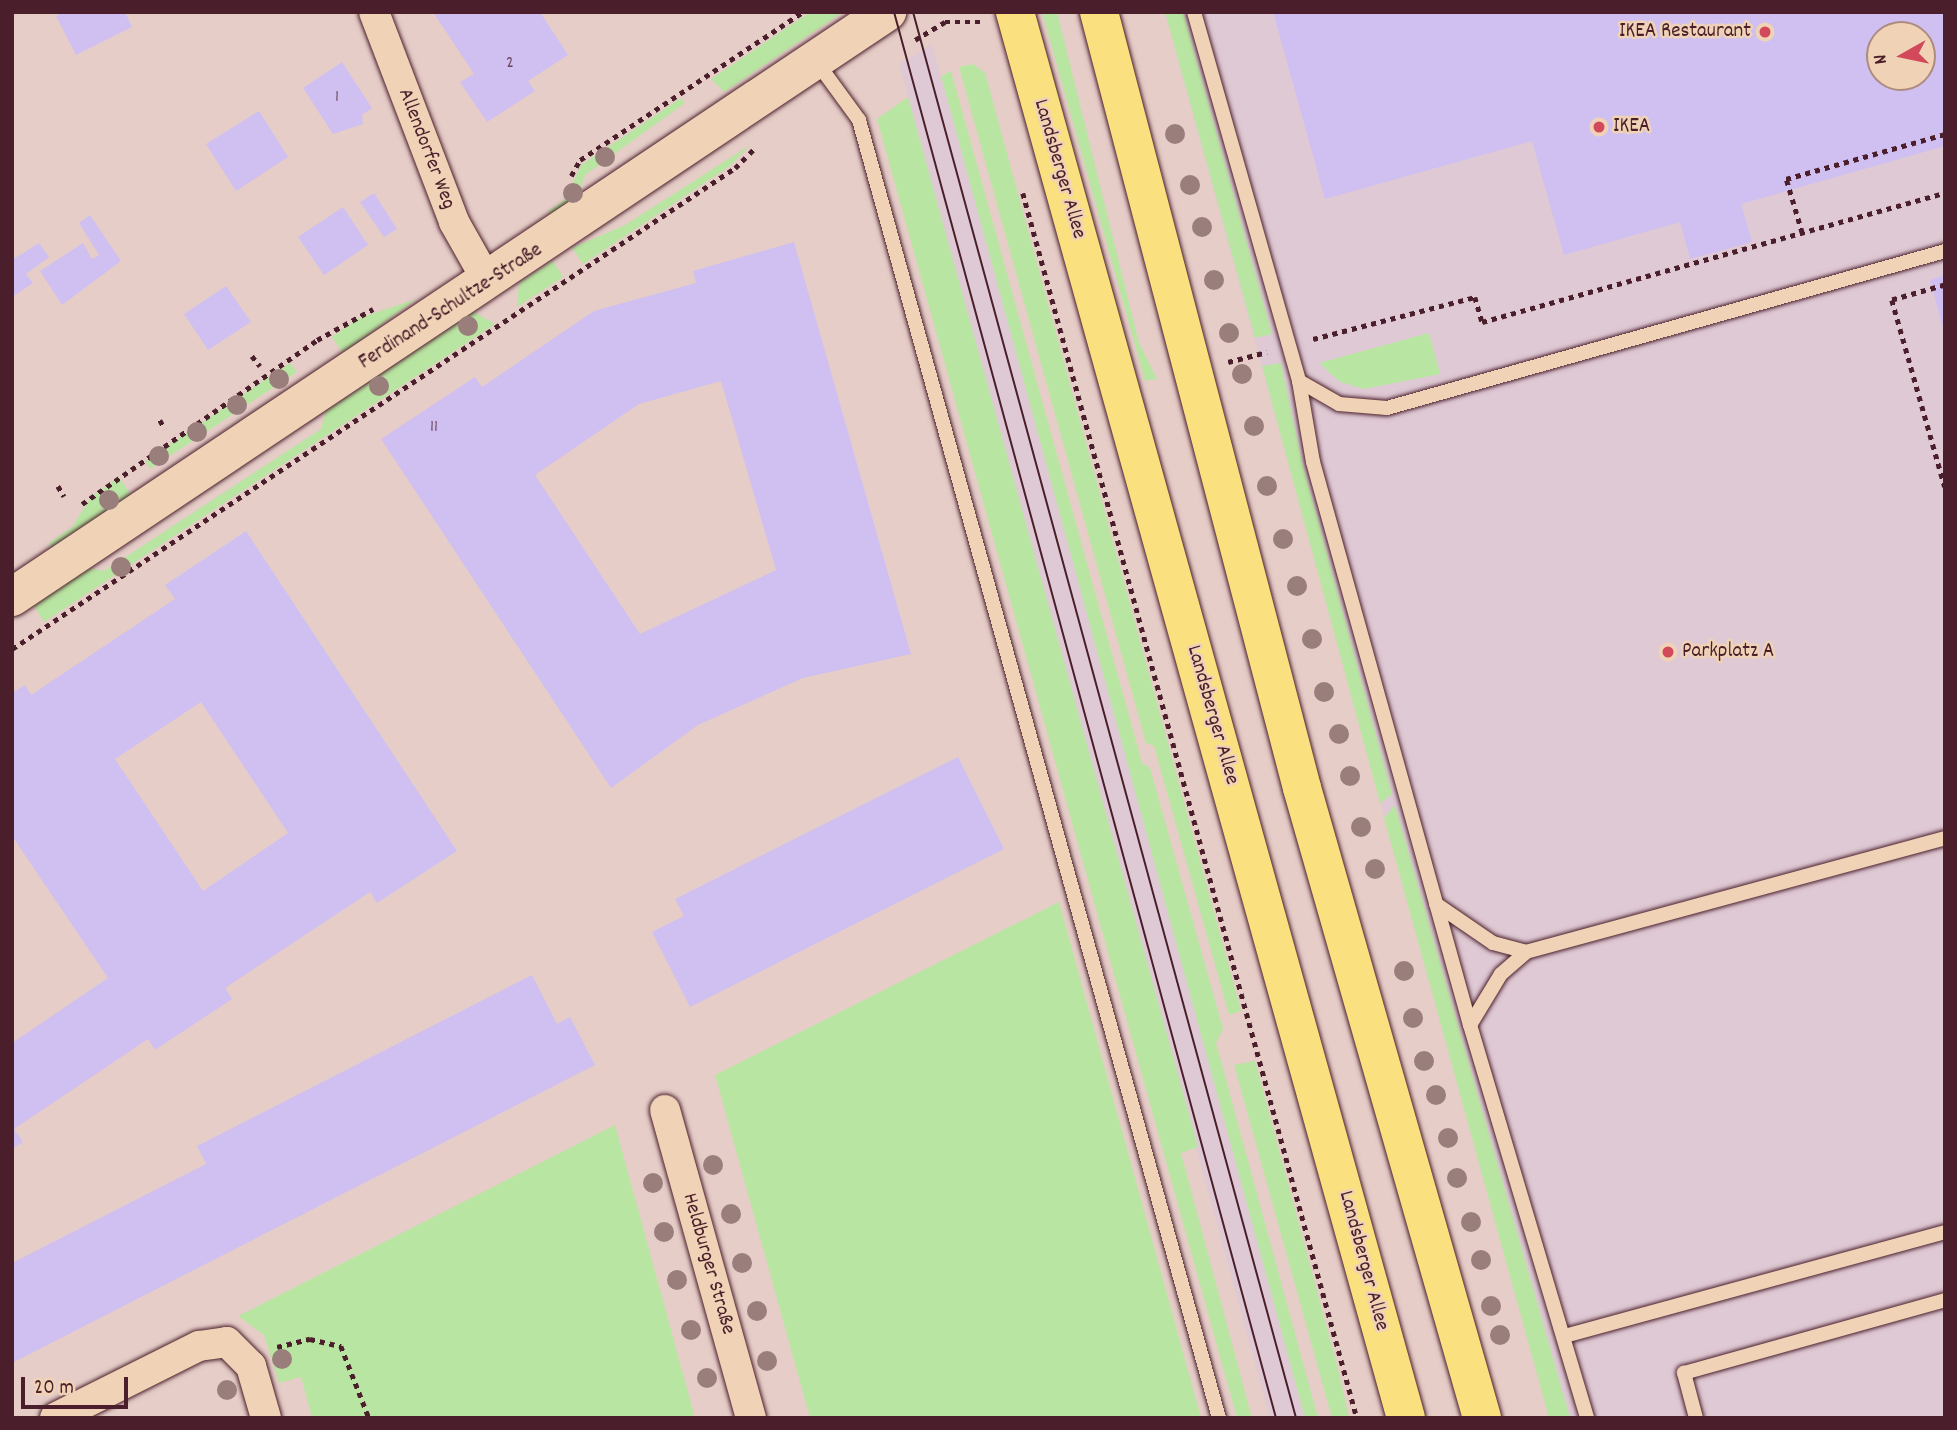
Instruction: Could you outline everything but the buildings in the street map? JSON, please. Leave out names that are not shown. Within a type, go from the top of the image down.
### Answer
[{"type":"main road","name":"Landsberger Allee","points":[[998,17],[1406,1418]]},
{"type":"main road","points":[[1097,20],[1302,788],[1482,1418]]},
{"type":"street","name":"Allendorfer Weg","points":[[374,12],[454,222],[488,282]]},
{"type":"street","name":"Ferdinand-Schultze-Straße","points":[[12,597],[488,282],[887,12]]},
{"type":"street","name":"Heldburger Straße","points":[[665,1110],[751,1418]]},
{"type":"street","points":[[69,1415],[199,1346],[227,1342],[251,1366],[266,1418]]},
{"type":"lane","points":[[1194,12],[1299,381],[1313,462],[1470,1026],[1565,1336],[1587,1418]]},
{"type":"lane","points":[[816,61],[859,120],[1219,1418]]},
{"type":"lane","points":[[1299,381],[1339,404],[1367,410],[1421,398],[1945,251]]},
{"type":"lane","points":[[1470,1026],[1501,974],[1526,952],[1945,838]]},
{"type":"lane","points":[[1436,904],[1493,943],[1526,952]]},
{"type":"lane","points":[[1565,1336],[1945,1232]]},
{"type":"lane","points":[[1696,1418],[1684,1373],[1945,1300]]},
{"type":"path","points":[[903,47],[945,22],[998,17]]},
{"type":"path","points":[[1801,233],[1786,179],[1945,134]]},
{"type":"path","points":[[12,649],[735,168],[757,146]]},
{"type":"path","points":[[1022,188],[1357,1418]]},
{"type":"path","points":[[1224,363],[1475,297],[1482,322],[1945,193]]},
{"type":"path","points":[[1945,285],[1892,300],[1945,487]]},
{"type":"path","points":[[252,356],[260,366]]},
{"type":"path","points":[[160,420],[165,429]]},
{"type":"path","points":[[58,486],[64,496]]},
{"type":"path","points":[[251,1366],[271,1349],[310,1339],[341,1346],[369,1418]]},
{"type":"shaded area","points":[[1165,12],[1945,12],[1945,1418],[1549,1418]]},
{"type":"shaded area","points":[[932,44],[1133,773],[1305,1418],[1270,1418],[899,64]]},
{"type":"green space","points":[[810,12],[843,12],[724,92],[711,79]]},
{"type":"green space","points":[[1042,12],[1057,12],[1139,343],[1157,379],[1145,381]]},
{"type":"green space","points":[[1165,12],[1183,12],[1272,334],[1255,338]]},
{"type":"green space","points":[[973,64],[985,73],[1241,1011],[1229,1015],[1154,746],[1146,743],[959,67]]},
{"type":"green space","points":[[951,71],[1142,763],[1150,768],[1223,1029],[1216,1043],[1318,1418],[1305,1418],[941,76]]},
{"type":"green space","points":[[908,97],[1198,1147],[1181,1153],[1252,1418],[1237,1418],[877,119]]},
{"type":"green space","points":[[681,98],[685,103],[585,175],[577,198],[550,215],[548,211],[564,200],[581,165]]},
{"type":"green space","points":[[750,145],[730,166],[583,264],[572,248],[625,225]]},
{"type":"green space","points":[[553,261],[563,277],[517,307],[519,283]]},
{"type":"green space","points":[[416,299],[343,353],[332,337],[357,319]]},
{"type":"green space","points":[[474,312],[495,324],[44,622],[32,603],[89,568],[104,571],[321,429],[326,411]]},
{"type":"green space","points":[[1429,333],[1440,374],[1364,389],[1340,382],[1319,363]]},
{"type":"green space","points":[[290,363],[297,372],[150,469],[145,461]]},
{"type":"green space","points":[[1281,363],[1302,462],[1392,794],[1380,803],[1262,366]]},
{"type":"green space","points":[[119,477],[132,496],[51,548],[49,543],[72,527],[91,497]]},
{"type":"green space","points":[[1395,805],[1570,1418],[1549,1418],[1384,818]]},
{"type":"green space","points":[[1059,902],[1201,1418],[810,1418],[715,1075]]},
{"type":"green space","points":[[1255,1061],[1349,1418],[1332,1418],[1234,1065]]},
{"type":"green space","points":[[615,1125],[695,1418],[312,1418],[301,1377],[279,1383],[264,1335],[238,1316]]},
{"type":"tram line","points":[[894,12],[1276,1418]]},
{"type":"tram line","points":[[913,12],[1296,1418]]},
{"type":"place","name":"IKEA Restaurant","points":[[1765,32]]},
{"type":"place","name":"IKEA","points":[[1599,127]]},
{"type":"place","name":"Parkplatz A","points":[[1668,652]]}]
